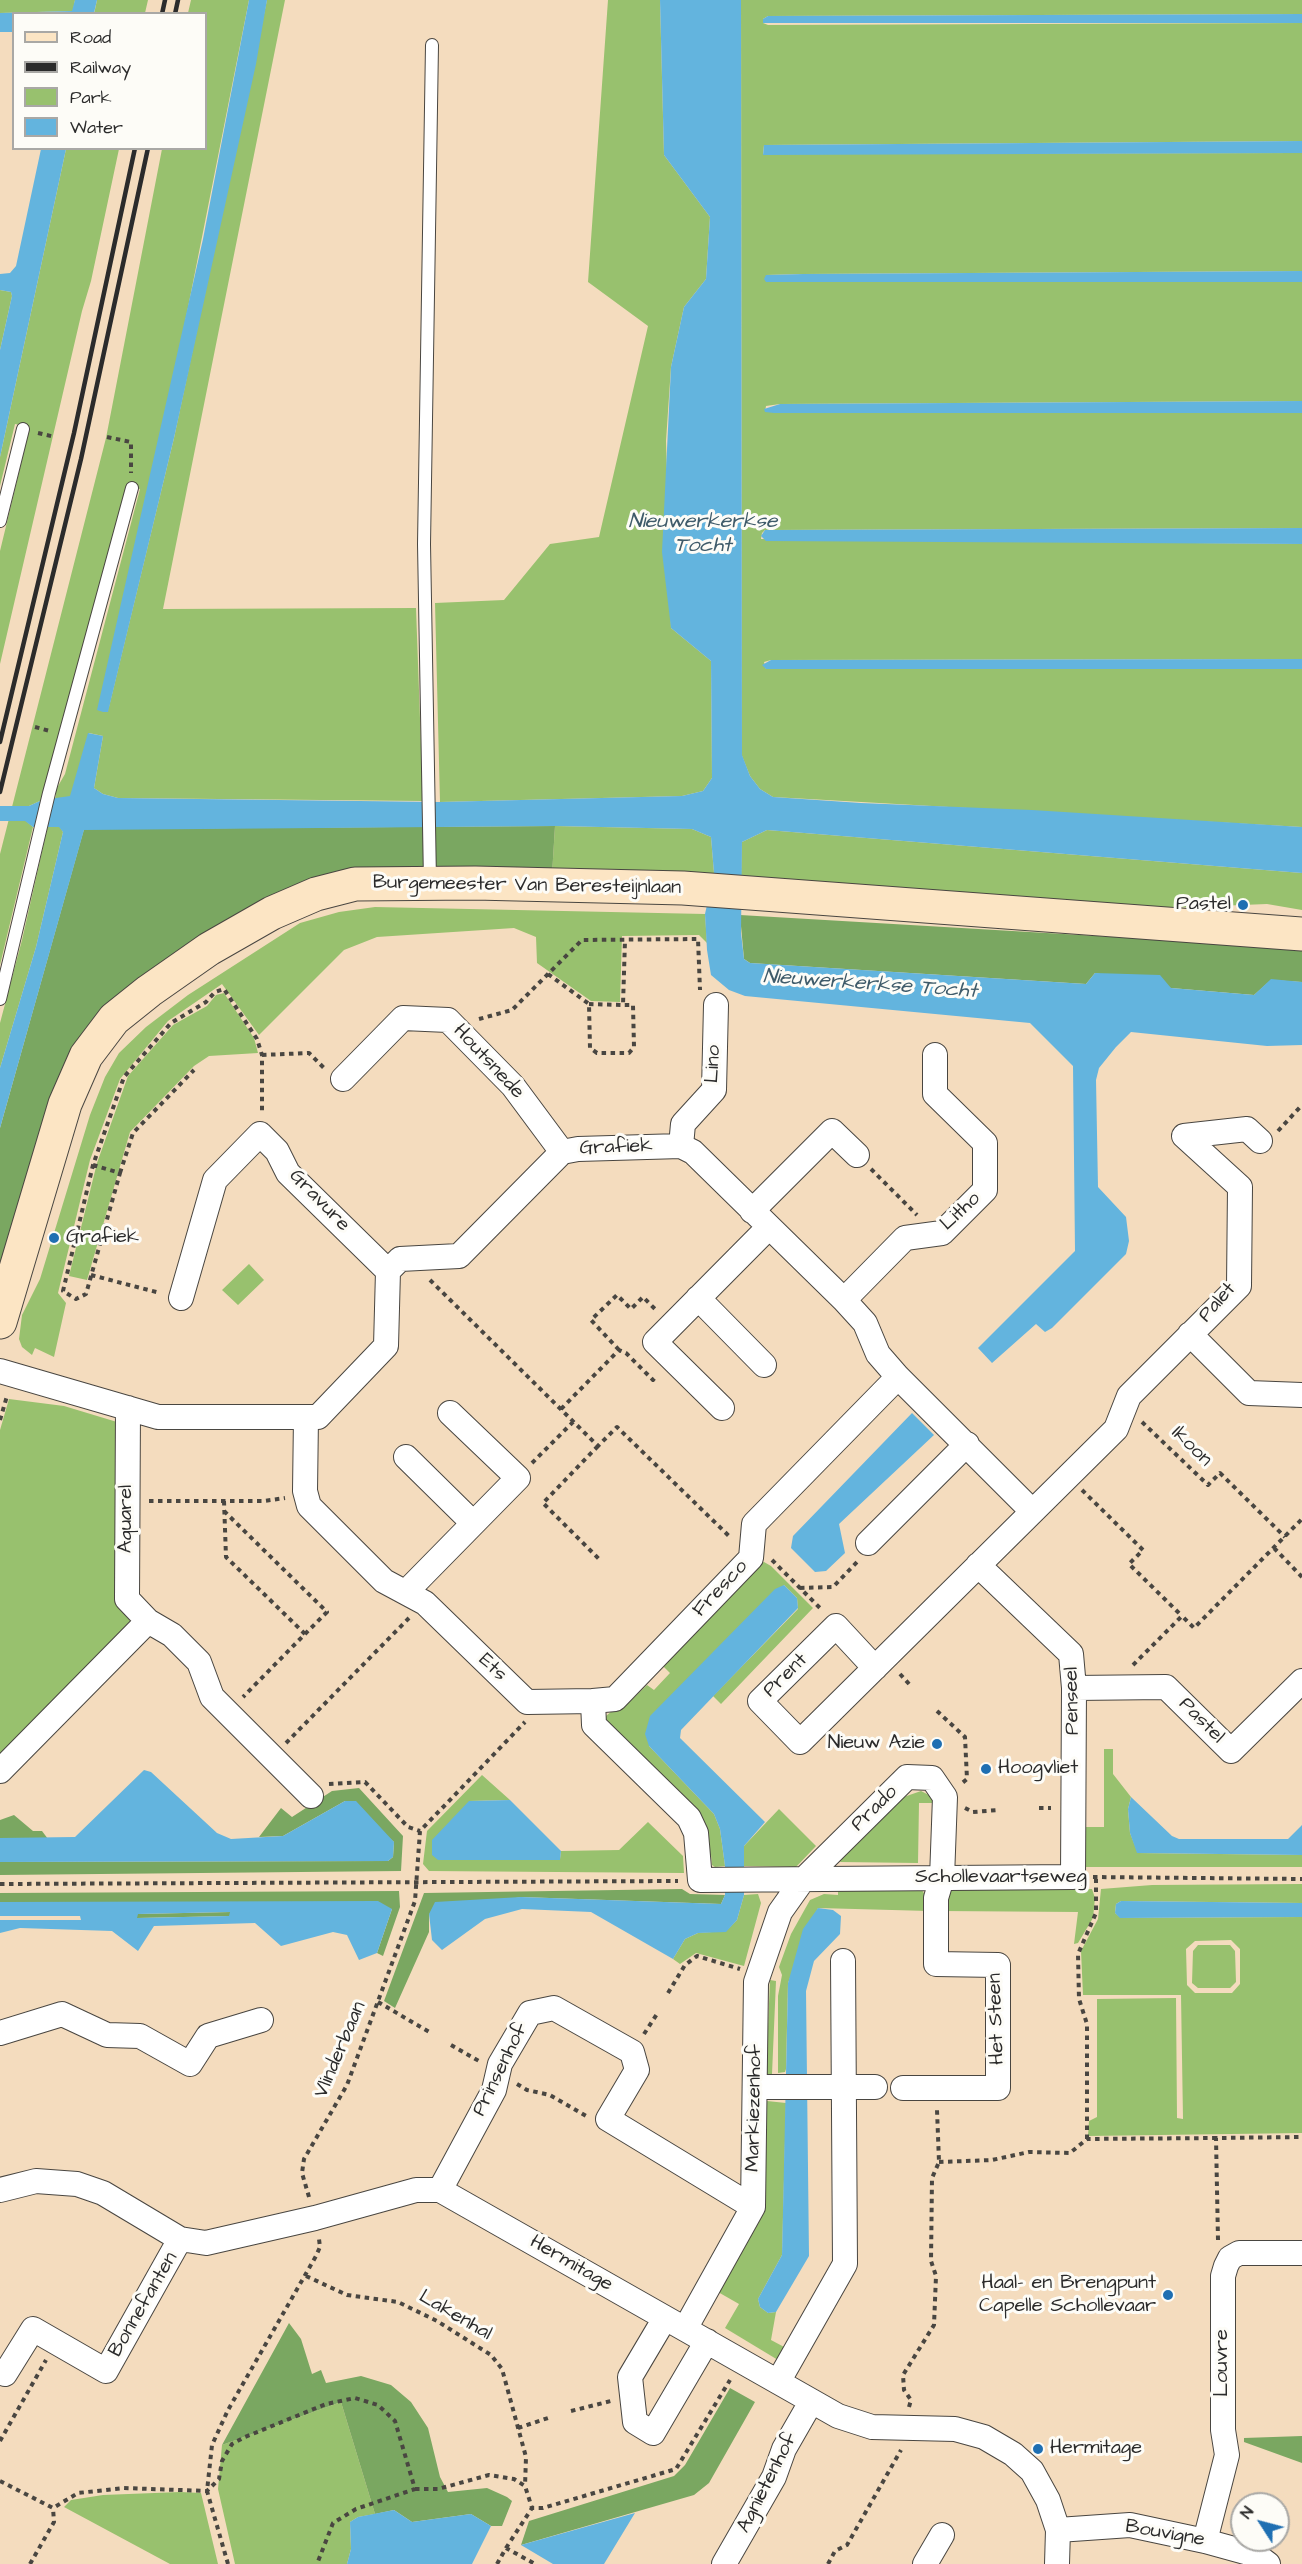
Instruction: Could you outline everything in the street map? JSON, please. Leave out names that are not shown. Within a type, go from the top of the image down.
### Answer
[{"type":"main road","name":"Burgemeester Van Beresteijnlaan","points":[[0,1322],[65,1104],[86,1056],[114,1019],[209,950],[272,913],[316,894],[356,884],[430,883],[683,888],[1302,934]]},
{"type":"street","name":"Lino","points":[[681,1146],[683,1124],[714,1090],[716,1005]]},
{"type":"street","name":"Houtsnede","points":[[343,1079],[403,1018],[448,1020],[513,1086],[562,1152]]},
{"type":"street","name":"Litho","points":[[844,1300],[905,1238],[942,1233],[985,1190],[985,1143],[935,1094],[935,1055]]},
{"type":"street","name":"Palet","points":[[1032,1510],[1116,1429],[1129,1396],[1239,1286],[1240,1187],[1184,1136],[1246,1130],[1260,1141]]},
{"type":"street","points":[[722,1408],[655,1342],[698,1298],[832,1131],[857,1155]]},
{"type":"street","name":"Gravure","points":[[260,1134],[277,1150],[288,1173],[399,1265]]},
{"type":"street","points":[[181,1298],[215,1180],[260,1134]]},
{"type":"street","name":"Grafiek","points":[[399,1265],[459,1256],[562,1152],[578,1149],[681,1146],[693,1152],[844,1300],[865,1323],[878,1354],[898,1377],[1032,1510]]},
{"type":"street","points":[[0,1371],[158,1417],[318,1417],[386,1346],[399,1265]]},
{"type":"street","points":[[698,1298],[764,1365]]},
{"type":"street","points":[[1190,1334],[1249,1393],[1302,1395]]},
{"type":"street","name":"Fresco","points":[[593,1701],[615,1699],[751,1558],[754,1524],[898,1377]]},
{"type":"street","name":"Aquarel","points":[[128,1408],[127,1599],[148,1621],[172,1635],[200,1662],[212,1697],[311,1796]]},
{"type":"street","points":[[415,1597],[473,1523],[518,1478],[450,1413]]},
{"type":"street","points":[[306,1417],[306,1498]]},
{"type":"street","points":[[868,1543],[967,1444]]},
{"type":"street","points":[[406,1457],[473,1523]]},
{"type":"street","name":"Ets","points":[[306,1498],[309,1506],[384,1581],[415,1597],[527,1702]]},
{"type":"street","name":"Prent","points":[[875,1668],[836,1626],[760,1701],[800,1742],[875,1668],[978,1565],[1032,1510]]},
{"type":"street","name":"Penseel","points":[[978,1565],[1071,1654],[1085,1877]]},
{"type":"street","points":[[0,1771],[148,1621]]},
{"type":"street","name":"Pastel","points":[[1074,1688],[1166,1686],[1231,1751],[1302,1680]]},
{"type":"street","points":[[527,1702],[593,1701],[594,1725],[689,1818],[696,1833],[709,1880]]},
{"type":"street","name":"Prado","points":[[802,1881],[907,1778],[932,1778],[945,1797]]},
{"type":"street","points":[[942,1878],[945,1797]]},
{"type":"street","name":"Schollevaartseweg","points":[[709,1880],[1085,1877]]},
{"type":"street","name":"Het Steen","points":[[903,2088],[998,2088],[998,1965],[936,1965],[936,1898],[942,1878]]},
{"type":"street","name":"Markiezenhof","points":[[675,2323],[753,2206],[765,2087],[756,1983],[780,1912],[802,1881]]},
{"type":"street","points":[[778,2382],[845,2264],[843,1961]]},
{"type":"street","name":"Prinsenhof","points":[[441,2190],[494,2090],[498,2072],[530,2013],[554,2007],[632,2052],[637,2070],[608,2119]]},
{"type":"street","points":[[0,2032],[62,2014],[107,2035],[140,2036],[190,2064],[208,2036],[261,2020]]},
{"type":"street","points":[[765,2087],[875,2087]]},
{"type":"street","points":[[608,2119],[753,2206]]},
{"type":"street","points":[[0,2190],[36,2181],[77,2184],[103,2193],[180,2239],[206,2243],[315,2218],[416,2190],[441,2190]]},
{"type":"street","name":"Hermitage","points":[[441,2190],[837,2416],[872,2427],[955,2429],[984,2437],[1013,2454],[1032,2471],[1048,2500],[1058,2530],[1057,2564]]},
{"type":"street","name":"Bonnefanten","points":[[0,2371],[5,2374],[33,2329],[106,2371],[180,2239]]},
{"type":"street","points":[[1230,2258],[1239,2253],[1302,2253]]},
{"type":"street","name":"Louvre","points":[[1205,2541],[1227,2455],[1223,2430],[1223,2276],[1230,2258]]},
{"type":"street","points":[[675,2323],[630,2377],[635,2422],[653,2433],[707,2342]]},
{"type":"street","name":"Agnietenhof","points":[[724,2564],[774,2477],[784,2449],[811,2402]]},
{"type":"street","name":"Bouvigne","points":[[1058,2530],[1130,2525],[1205,2541],[1256,2555],[1268,2564]]},
{"type":"street","points":[[925,2564],[942,2535]]},
{"type":"lane","points":[[430,883],[431,834],[424,544],[432,45]]},
{"type":"lane","points":[[0,521],[28,431]]},
{"type":"lane","points":[[0,999],[49,793],[132,488]]},
{"type":"path","points":[[28,431],[55,437]]},
{"type":"path","points":[[107,437],[131,442],[132,488]]},
{"type":"path","points":[[35,727],[58,733]]},
{"type":"path","points":[[453,1026],[512,1010],[582,940],[698,939],[698,989],[716,1005]]},
{"type":"path","points":[[623,1005],[625,940]]},
{"type":"path","points":[[548,974],[589,1004],[633,1005],[634,1047],[629,1053],[597,1053],[590,1047],[589,1004]]},
{"type":"path","points":[[194,1070],[133,1133],[86,1294],[76,1299],[63,1291],[93,1165],[124,1077],[171,1023],[206,1002],[215,992],[224,989],[257,1039],[262,1055],[260,1134]]},
{"type":"path","points":[[262,1055],[309,1053],[339,1083],[343,1079]]},
{"type":"path","points":[[1260,1141],[1264,1144],[1302,1105]]},
{"type":"path","points":[[857,1155],[937,1234]]},
{"type":"path","points":[[93,1165],[120,1173]]},
{"type":"path","points":[[399,1265],[561,1409],[598,1446]]},
{"type":"path","points":[[91,1275],[181,1298]]},
{"type":"path","points":[[671,1325],[643,1297],[631,1309],[617,1295],[591,1320],[619,1350],[626,1353],[653,1380],[672,1359]]},
{"type":"path","points":[[561,1409],[619,1350]]},
{"type":"path","name":"Ikoon","points":[[1122,1413],[1145,1423],[1208,1485],[1220,1473],[1285,1537]]},
{"type":"path","points":[[518,1478],[574,1421]]},
{"type":"path","points":[[600,1560],[543,1503],[617,1427],[732,1539],[752,1537]]},
{"type":"path","points":[[1067,1476],[1143,1550],[1129,1564],[1194,1628],[1302,1519]]},
{"type":"path","points":[[127,1499],[224,1501],[306,1498]]},
{"type":"path","points":[[224,1501],[226,1557],[305,1634]]},
{"type":"path","points":[[224,1511],[327,1612],[228,1713]]},
{"type":"path","points":[[800,1588],[833,1587],[867,1552],[868,1543]]},
{"type":"path","points":[[1274,1548],[1302,1577]]},
{"type":"path","points":[[770,1558],[827,1615]]},
{"type":"path","points":[[272,1756],[415,1597]]},
{"type":"path","points":[[1112,1687],[1182,1617]]},
{"type":"path","points":[[311,1796],[320,1793],[331,1782],[365,1782],[408,1827],[420,1831],[530,1718],[527,1702]]},
{"type":"path","points":[[937,1711],[965,1737],[967,1779],[945,1797],[974,1812],[999,1810]]},
{"type":"path","name":"Vlinderbaan","points":[[228,2564],[207,2491],[212,2445],[228,2410],[306,2276],[320,2247],[315,2218],[302,2173],[304,2159],[347,2085],[415,1900],[420,1831]]},
{"type":"path","points":[[1085,1877],[1096,1913],[1078,1948],[1079,1999],[1087,2024],[1087,2139]]},
{"type":"path","name":"Schollevaartseweg","points":[[1085,1877],[1302,1879]]},
{"type":"path","points":[[0,1884],[709,1880]]},
{"type":"path","points":[[668,1993],[685,1965],[697,1956],[759,1975]]},
{"type":"path","points":[[378,2002],[431,2033]]},
{"type":"path","points":[[452,2045],[527,2090],[550,2095],[596,2121],[608,2119]]},
{"type":"path","points":[[828,2564],[835,2551],[847,2545],[901,2450],[911,2400],[904,2390],[903,2375],[934,2325],[936,2276],[932,2261],[932,2178],[939,2162],[937,2088]]},
{"type":"path","points":[[939,2162],[992,2160],[1029,2152],[1070,2153],[1087,2139],[1302,2137]]},
{"type":"path","points":[[1216,2138],[1217,2239],[1230,2258]]},
{"type":"path","name":"Lakenhal","points":[[306,2276],[347,2295],[398,2302],[437,2321],[491,2355],[502,2369],[518,2427],[526,2457],[525,2486],[532,2508]]},
{"type":"path","points":[[0,2440],[56,2342]]},
{"type":"path","points":[[497,2564],[532,2508],[543,2508],[676,2469],[741,2361]]},
{"type":"path","points":[[571,2411],[632,2395]]},
{"type":"path","points":[[53,2508],[78,2493],[124,2488],[207,2491],[219,2479],[222,2461],[232,2444],[326,2404],[355,2398],[378,2405],[395,2421],[415,2489]]},
{"type":"path","points":[[518,2427],[548,2418]]},
{"type":"path","points":[[317,2564],[333,2523],[356,2509],[415,2489],[438,2489],[489,2475],[514,2479],[525,2486]]},
{"type":"path","points":[[0,2481],[53,2508]]},
{"type":"path","points":[[30,2564],[54,2522],[53,2508]]},
{"type":"path","points":[[507,2548],[535,2564]]},
{"type":"green space","points":[[0,0],[75,0],[73,11],[0,13]]},
{"type":"green space","points":[[97,0],[148,0],[145,12],[94,12]]},
{"type":"green space","points":[[191,0],[249,0],[108,711],[174,438],[267,0],[285,0],[163,609],[416,608],[423,801],[118,798],[103,794],[94,788],[103,736],[89,733],[73,793],[70,797],[55,799],[56,794],[54,793],[65,774],[140,489],[126,486],[45,793],[42,800],[29,806],[25,820],[33,827],[0,965],[0,854],[106,438],[162,150],[207,150],[207,12],[188,12]]},
{"type":"green space","points":[[608,0],[660,0],[664,155],[710,217],[706,279],[684,307],[671,367],[666,441],[671,628],[711,661],[712,778],[703,791],[682,796],[440,802],[435,603],[504,600],[550,544],[599,537],[648,326],[588,282]]},
{"type":"green space","points":[[741,0],[1302,0],[1302,14],[768,16],[763,19],[763,23],[768,25],[1302,23],[1302,141],[764,145],[763,154],[1302,153],[1302,271],[803,274],[766,275],[766,282],[1302,282],[1302,401],[780,404],[766,406],[765,412],[1302,413],[1302,528],[765,530],[761,539],[1302,544],[1302,659],[771,660],[764,662],[766,669],[1302,669],[1302,827],[773,797],[760,789],[750,776],[742,756]]},
{"type":"green space","points":[[66,150],[119,150],[91,281],[82,311],[0,664],[0,551],[30,427],[15,424],[0,486],[0,457]]},
{"type":"green space","points":[[0,290],[11,292],[12,296],[0,350]]},
{"type":"green space","points":[[48,825],[60,827],[63,832],[36,947],[0,1068],[0,1023],[22,940]]},
{"type":"green space","points":[[555,826],[692,829],[711,837],[714,873],[680,878],[552,875]]},
{"type":"green space","points":[[555,826],[552,875],[371,871],[123,995],[0,1277],[0,1128],[84,829]]},
{"type":"green space","points":[[767,830],[1302,873],[1302,910],[1267,904],[1143,909],[796,883],[741,876],[742,842]]},
{"type":"green space","points":[[375,907],[705,914],[707,943],[699,935],[622,936],[620,1002],[591,1001],[537,963],[536,937],[514,928],[377,937],[344,950],[259,1035],[222,984],[168,1021],[120,1079],[90,1160],[58,1293],[66,1303],[54,1357],[35,1348],[32,1355],[22,1347],[19,1339],[22,1315],[40,1279],[90,1115],[105,1077],[119,1053],[146,1027],[188,995],[300,923],[339,912]]},
{"type":"green space","points":[[740,915],[1302,948],[1302,982],[1271,980],[1254,995],[1171,988],[1095,973],[1086,984],[750,963],[744,959]]},
{"type":"green space","points":[[224,993],[254,1038],[258,1053],[209,1056],[194,1066],[130,1132],[87,1280],[69,1276],[97,1163],[128,1076],[173,1025],[207,1006],[216,995]]},
{"type":"green space","points":[[249,1264],[264,1280],[238,1305],[222,1290]]},
{"type":"green space","points":[[9,1399],[64,1406],[117,1422],[130,1622],[0,1759],[0,1430]]},
{"type":"green space","points":[[764,1562],[771,1566],[813,1608],[721,1704],[713,1696],[798,1609],[797,1598],[784,1585],[649,1746],[714,1814],[720,1829],[725,1866],[715,1867],[712,1865],[711,1855],[705,1855],[606,1724],[606,1716],[619,1705],[624,1707],[647,1685],[654,1690],[670,1673],[660,1663],[759,1563]]},
{"type":"green space","points":[[1104,1749],[1113,1749],[1113,1774],[1131,1797],[1128,1809],[1130,1833],[1138,1853],[1302,1855],[1302,1867],[1085,1867],[1083,1827],[1104,1827]]},
{"type":"green space","points":[[482,1775],[510,1800],[469,1801],[560,1859],[561,1851],[619,1850],[648,1822],[683,1856],[684,1873],[429,1871],[423,1864],[427,1831]]},
{"type":"green space","points":[[359,1788],[403,1836],[401,1871],[0,1875],[0,1862],[388,1861],[393,1857],[394,1842],[345,1801],[283,1836],[259,1837],[281,1808],[292,1817],[332,1791]]},
{"type":"green space","points":[[921,1791],[931,1796],[934,1803],[919,1803],[918,1863],[840,1862],[849,1848],[898,1799]]},
{"type":"green space","points":[[779,1809],[816,1846],[796,1867],[744,1866],[744,1846]]},
{"type":"green space","points":[[14,1815],[33,1831],[42,1831],[48,1839],[0,1838],[0,1820]]},
{"type":"green space","points":[[1302,1884],[1302,1903],[1121,1901],[1116,1904],[1115,1913],[1121,1918],[1302,1917],[1302,2133],[1088,2136],[1089,2121],[1097,2117],[1097,1999],[1176,1998],[1177,2118],[1183,2119],[1181,1995],[1083,1995],[1081,1951],[1098,1919],[1101,1889],[1152,1885]],"holes":[[[1231,1940],[1240,1949],[1240,1984],[1232,1993],[1195,1993],[1187,1985],[1186,1949],[1195,1941]]]},
{"type":"green space","points":[[682,1889],[690,1894],[725,1895],[721,1904],[521,1897],[429,1914],[429,1932],[395,2008],[384,2001],[424,1893]]},
{"type":"green space","points":[[921,1889],[929,1900],[929,1911],[818,1908],[788,1983],[786,2069],[785,2072],[778,2073],[778,1996],[782,1975],[779,1967],[791,1934],[810,1900],[824,1894],[838,1895],[838,1890]]},
{"type":"green space","points":[[1092,1889],[1095,1898],[1093,1918],[1078,1943],[1074,1944],[1078,1912],[941,1911],[941,1901],[952,1890]]},
{"type":"green space","points":[[399,1891],[400,1907],[383,1956],[377,1953],[392,1909],[0,1902],[0,1893]]},
{"type":"green space","points":[[758,1894],[761,1903],[744,1966],[696,1953],[680,1964],[673,1959],[685,1939],[698,1933],[726,1931],[737,1920],[744,1895]]},
{"type":"green space","points":[[231,1912],[230,1916],[137,1918],[137,1914]]},
{"type":"green space","points":[[1198,1945],[1230,1945],[1235,1951],[1236,1982],[1230,1988],[1198,1988],[1192,1983],[1193,1951]]},
{"type":"green space","points":[[770,1980],[776,1981],[772,2074],[766,2074]]},
{"type":"green space","points":[[767,2101],[786,2103],[782,2255],[758,2299],[760,2307],[768,2313],[776,2312],[771,2340],[786,2348],[778,2360],[725,2328],[739,2304],[718,2292],[760,2220],[765,2205]]},
{"type":"green space","points":[[289,2323],[301,2339],[312,2374],[321,2370],[326,2383],[361,2376],[391,2385],[411,2402],[428,2428],[440,2477],[448,2492],[487,2488],[507,2497],[512,2501],[502,2526],[491,2526],[471,2514],[412,2522],[394,2510],[375,2514],[341,2402],[222,2445]]},
{"type":"green space","points":[[730,2388],[755,2402],[709,2483],[694,2495],[521,2545],[529,2521],[674,2476],[685,2465]]},
{"type":"green space","points":[[341,2402],[375,2514],[358,2517],[350,2522],[351,2549],[347,2564],[235,2564],[218,2489],[222,2445]]},
{"type":"green space","points":[[1302,2436],[1302,2463],[1244,2442],[1244,2438]]},
{"type":"green space","points":[[201,2493],[218,2564],[170,2564],[64,2507],[71,2500],[103,2495]]},
{"type":"water","points":[[75,0],[97,0],[94,12],[36,12],[72,11]]},
{"type":"water","points":[[249,0],[267,0],[256,64],[174,438],[108,712],[103,712],[97,710],[203,239]]},
{"type":"water","name":"Nieuwerkerkse Tocht","points":[[660,0],[741,0],[742,755],[750,776],[760,789],[773,797],[1302,827],[1302,873],[767,830],[742,842],[741,933],[744,959],[750,963],[1086,984],[1095,973],[1160,975],[1171,988],[1254,995],[1271,979],[1302,982],[1302,1045],[1267,1046],[1131,1032],[1116,1047],[1099,1068],[1096,1080],[1098,1187],[1126,1217],[1129,1241],[1126,1254],[1052,1328],[1045,1332],[1036,1324],[992,1363],[978,1348],[1075,1251],[1073,1066],[1030,1023],[745,996],[729,990],[711,975],[707,950],[705,914],[714,873],[711,837],[692,829],[555,826],[84,830],[0,1128],[0,1068],[36,947],[63,832],[59,827],[33,827],[25,821],[0,821],[0,806],[29,806],[42,800],[70,796],[88,733],[103,736],[94,788],[103,794],[118,798],[440,802],[682,796],[703,791],[712,778],[711,661],[671,628],[662,552],[671,367],[684,307],[706,279],[710,217],[664,155]]},
{"type":"water","points":[[0,13],[12,13],[12,32],[0,32]]},
{"type":"water","points":[[1302,14],[1302,23],[763,23],[763,19],[768,16]]},
{"type":"water","points":[[1302,141],[1302,153],[763,155],[764,145]]},
{"type":"water","points":[[41,150],[66,150],[0,457],[0,350],[12,296],[11,292],[0,290],[0,274],[10,273],[16,266]]},
{"type":"water","points":[[1302,271],[1302,282],[766,282],[764,279],[766,275],[803,274]]},
{"type":"water","points":[[1302,401],[1302,413],[774,413],[765,412],[764,409],[780,404]]},
{"type":"water","points":[[1302,528],[1302,544],[766,541],[761,536],[765,530]]},
{"type":"water","points":[[1302,659],[1302,669],[766,669],[762,665],[771,660]]},
{"type":"water","points":[[912,1413],[934,1435],[839,1524],[845,1553],[826,1571],[815,1572],[791,1548],[793,1536]]},
{"type":"water","points":[[784,1585],[797,1598],[798,1608],[681,1730],[680,1738],[765,1822],[744,1846],[744,1895],[737,1920],[726,1932],[698,1933],[685,1939],[673,1959],[591,1912],[522,1909],[485,1919],[442,1950],[432,1940],[429,1914],[435,1902],[521,1897],[721,1904],[725,1895],[725,1866],[720,1829],[714,1814],[649,1746],[645,1734],[650,1716],[775,1589]]},
{"type":"water","points":[[144,1770],[151,1772],[217,1833],[231,1839],[283,1836],[345,1801],[356,1801],[394,1842],[393,1857],[388,1861],[0,1862],[0,1838],[75,1837]]},
{"type":"water","points":[[1131,1797],[1172,1836],[1179,1839],[1288,1839],[1302,1825],[1302,1855],[1137,1853],[1130,1833],[1128,1809]]},
{"type":"water","points":[[510,1800],[561,1851],[560,1860],[438,1860],[432,1855],[432,1840],[469,1801]]},
{"type":"water","points":[[378,1901],[392,1909],[377,1953],[359,1960],[347,1935],[333,1932],[281,1946],[255,1923],[154,1926],[138,1951],[112,1931],[20,1928],[0,1933],[0,1920],[81,1920],[80,1916],[0,1916],[0,1902]],"holes":[[[230,1912],[229,1916],[137,1918],[138,1914]]]},
{"type":"water","points":[[1121,1901],[1302,1903],[1302,1917],[1120,1918],[1115,1913],[1116,1904]]},
{"type":"water","points":[[818,1908],[833,1910],[841,1916],[840,1934],[814,1961],[806,1991],[809,2256],[776,2312],[768,2313],[760,2307],[758,2299],[782,2255],[788,1983],[803,1929]]},
{"type":"water","points":[[394,2510],[412,2522],[471,2514],[491,2526],[472,2564],[347,2564],[351,2549],[350,2522],[358,2517]]},
{"type":"water","points":[[635,2513],[604,2564],[553,2564],[521,2545]]},
{"type":"railway","points":[[162,12],[165,0]]},
{"type":"railway","points":[[175,12],[178,0]]},
{"type":"railway","points":[[0,742],[74,433],[135,150]]},
{"type":"railway","points":[[0,792],[81,459],[148,150]]},
{"type":"place","name":"Pastel","points":[[1243,905]]},
{"type":"place","name":"Grafiek","points":[[54,1238]]},
{"type":"place","name":"Nieuw Azie","points":[[937,1744]]},
{"type":"place","name":"Hoogvliet","points":[[986,1769]]},
{"type":"place","name":"Haal- en Brengpunt Capelle Schollevaar","points":[[1168,2295]]},
{"type":"place","name":"Hermitage","points":[[1038,2449]]}]
